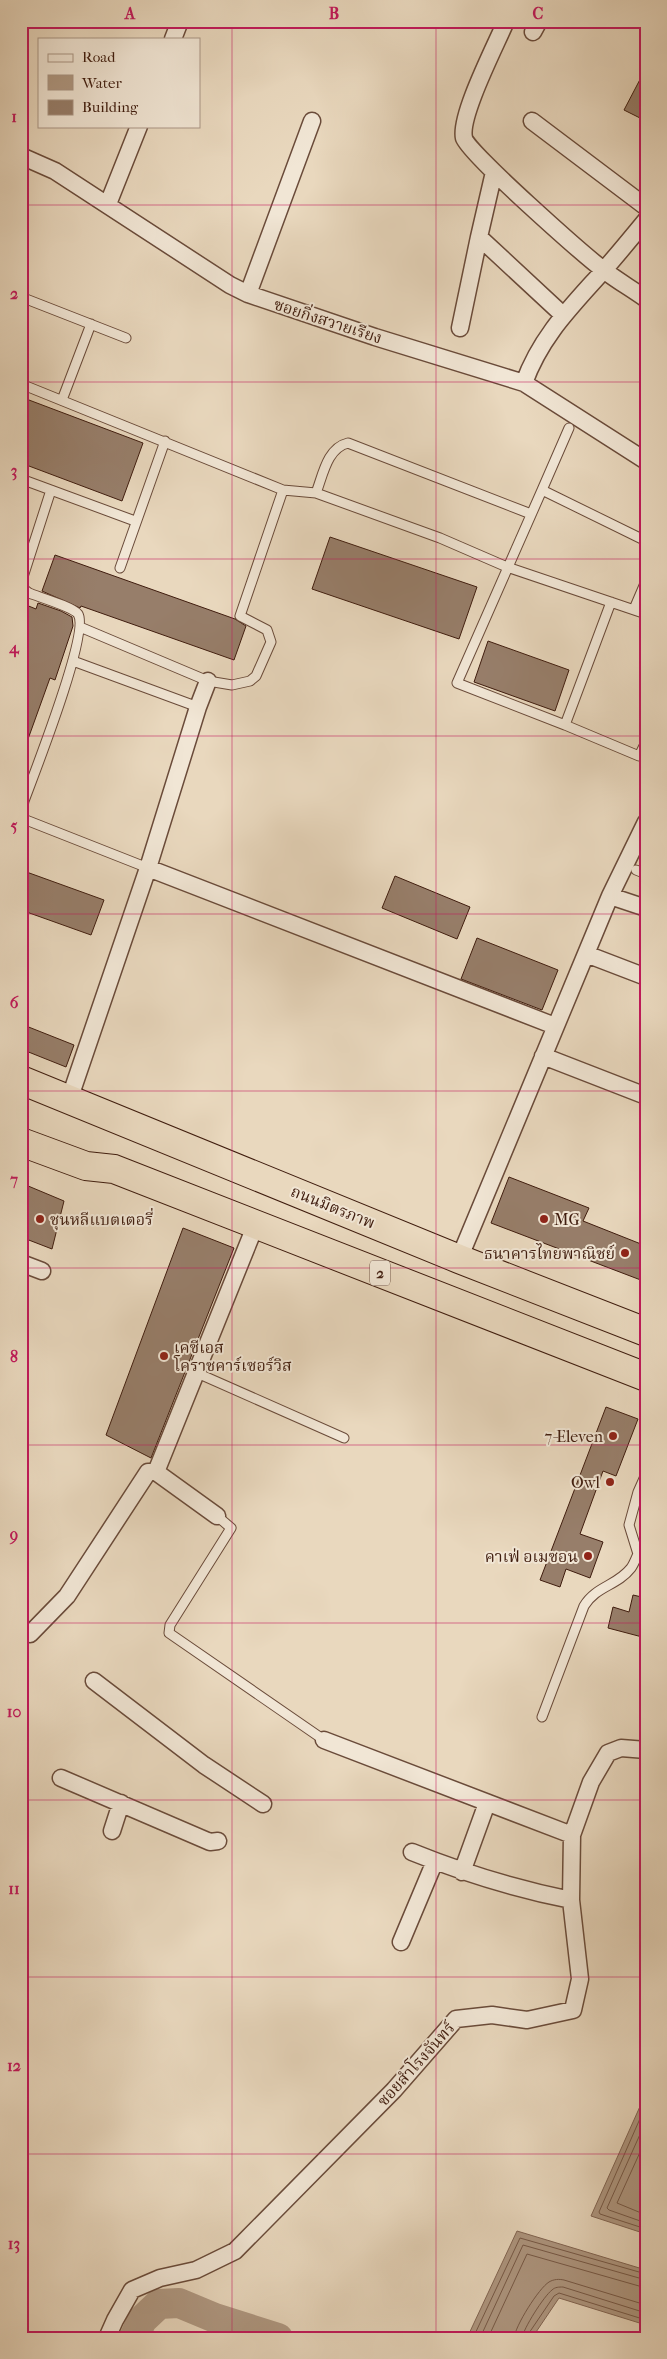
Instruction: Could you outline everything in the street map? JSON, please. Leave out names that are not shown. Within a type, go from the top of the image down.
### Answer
[{"type":"highway","name":"ถนนมิตรภาพ","points":[[21,1080],[459,1259],[646,1332]]},
{"type":"highway","name":"2","points":[[21,1142],[86,1166],[114,1169],[646,1377]]},
{"type":"street","points":[[173,38],[180,21]]},
{"type":"street","points":[[506,21],[464,121],[464,140],[469,149],[604,270],[646,299]]},
{"type":"street","points":[[248,294],[312,121]]},
{"type":"street","points":[[532,121],[646,207]]},
{"type":"street","points":[[108,204],[137,128]]},
{"type":"street","name":"ซอยกิ่งสวายเรียง","points":[[21,156],[55,171],[230,285],[248,294],[375,337],[524,383],[646,461]]},
{"type":"street","points":[[460,328],[494,172]]},
{"type":"street","points":[[524,383],[537,351],[562,314],[604,270],[646,220]]},
{"type":"street","points":[[479,237],[562,314]]},
{"type":"street","points":[[69,1100],[148,868],[208,680]]},
{"type":"street","points":[[459,1259],[610,896],[646,822]]},
{"type":"street","points":[[148,868],[555,1026]]},
{"type":"street","points":[[610,896],[646,908]]},
{"type":"street","points":[[586,954],[646,977]]},
{"type":"street","points":[[543,1056],[646,1096]]},
{"type":"street","points":[[156,1472],[256,1224]]},
{"type":"street","points":[[21,1263],[42,1271]]},
{"type":"street","points":[[30,1634],[67,1596],[148,1472],[156,1472],[218,1516]]},
{"type":"street","points":[[94,1681],[204,1765],[262,1804]]},
{"type":"street","points":[[324,1740],[572,1835]]},
{"type":"street","name":"ซอยสำโรงจันทร์","points":[[107,2338],[132,2290],[160,2278],[196,2270],[235,2251],[394,2090],[456,2019],[492,2015],[527,2020],[573,2010],[580,1979],[571,1900],[572,1835],[591,1782],[608,1753],[620,1748],[646,1750]]},
{"type":"street","points":[[60,1778],[210,1842],[218,1840]]},
{"type":"street","points":[[112,1831],[121,1803]]},
{"type":"street","points":[[462,1872],[487,1803]]},
{"type":"street","points":[[412,1852],[462,1872],[525,1890],[571,1900]]},
{"type":"street","points":[[402,1942],[435,1861]]},
{"type":"lane","points":[[21,297],[126,338]]},
{"type":"lane","points":[[62,400],[91,324]]},
{"type":"lane","points":[[21,384],[283,490],[316,493],[440,538],[508,567],[646,614]]},
{"type":"lane","points":[[569,428],[457,683],[639,756],[646,742]]},
{"type":"lane","points":[[120,568],[135,521],[165,441]]},
{"type":"lane","points":[[316,493],[333,451],[338,445],[348,443],[531,514]]},
{"type":"lane","points":[[21,479],[135,521]]},
{"type":"lane","points":[[51,490],[22,580],[24,589],[29,593],[76,611],[80,619],[80,627],[73,661],[24,801],[21,817],[148,868]]},
{"type":"lane","points":[[80,627],[208,680],[232,685],[250,681],[256,676],[271,642],[267,630],[240,616],[283,490]]},
{"type":"lane","points":[[542,490],[646,541]]},
{"type":"lane","points":[[634,609],[646,581]]},
{"type":"lane","points":[[565,725],[611,602]]},
{"type":"lane","points":[[73,661],[198,708]]},
{"type":"lane","points":[[636,870],[646,874]]},
{"type":"lane","points":[[197,1373],[344,1438]]},
{"type":"lane","points":[[542,1717],[584,1606],[590,1596],[620,1578],[631,1568],[642,1553],[629,1525],[638,1492],[646,1474]]},
{"type":"lane","points":[[218,1516],[231,1528],[170,1625],[169,1633],[324,1740]]},
{"type":"water","points":[[646,2093],[646,2234],[591,2216]]},
{"type":"water","points":[[517,2231],[646,2270],[646,2325],[559,2298],[532,2338],[467,2338]]},
{"type":"building","points":[[646,68],[646,121],[624,110]]},
{"type":"building","points":[[21,397],[143,443],[122,501],[21,463]]},
{"type":"building","points":[[330,537],[477,587],[459,639],[312,589]]},
{"type":"building","points":[[55,555],[235,619],[246,626],[234,660],[81,606],[80,608],[42,591]]},
{"type":"building","points":[[21,603],[36,609],[38,603],[61,611],[72,617],[73,626],[55,680],[50,678],[23,753],[21,753]]},
{"type":"building","points":[[488,641],[569,670],[555,711],[474,682]]},
{"type":"building","points":[[21,870],[104,900],[91,935],[21,910]]},
{"type":"building","points":[[395,876],[470,907],[457,939],[382,908]]},
{"type":"building","points":[[477,938],[558,970],[542,1010],[461,979]]},
{"type":"building","points":[[21,1024],[74,1045],[66,1067],[21,1049]]},
{"type":"building","points":[[509,1177],[589,1208],[583,1221],[646,1246],[646,1282],[491,1223]]},
{"type":"building","name":"ชุนหลีแบตเตอรี่","points":[[21,1183],[64,1201],[52,1249],[21,1237]]},
{"type":"building","name":"เคซีเอส โคราชคาร์เซอร์วิส","points":[[183,1228],[234,1248],[151,1458],[106,1435]]},
{"type":"building","points":[[606,1407],[638,1419],[616,1476],[603,1471],[580,1534],[603,1542],[590,1578],[566,1569],[560,1587],[540,1580]]},
{"type":"building","points":[[633,1595],[646,1598],[646,1638],[608,1628],[613,1607],[629,1612]]},
{"type":"waterway","points":[[134,2338],[142,2320],[159,2304],[179,2303],[215,2318],[278,2338]]},
{"type":"place","name":"ชุนหลีแบตเตอรี่","points":[[40,1219]]},
{"type":"place","name":"MG","points":[[544,1219]]},
{"type":"place","name":"ธนาคารไทยพาณิชย์","points":[[625,1253]]},
{"type":"place","name":"เคซีเอส โคราชคาร์เซอร์วิส","points":[[164,1356]]},
{"type":"place","name":"7-Eleven","points":[[613,1436]]},
{"type":"place","name":"Owl","points":[[610,1482]]},
{"type":"place","name":"คาเฟ่ อเมซอน","points":[[588,1556]]}]
